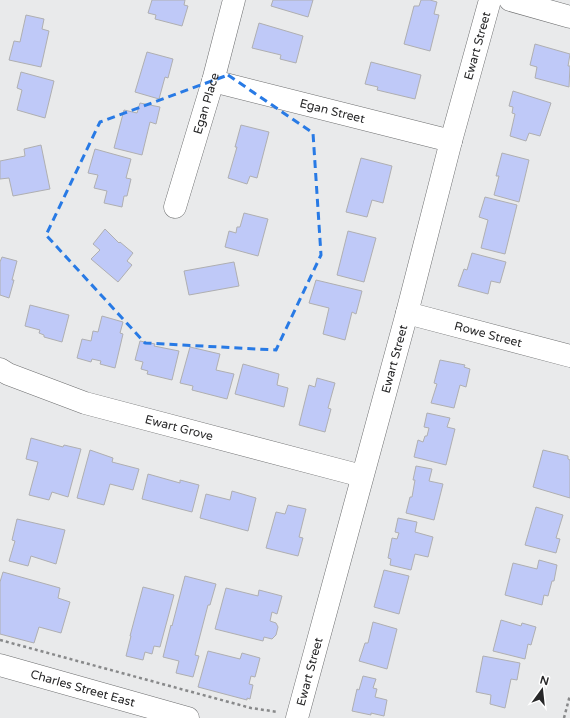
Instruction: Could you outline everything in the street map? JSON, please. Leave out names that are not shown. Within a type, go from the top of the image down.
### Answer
[{"type":"street","name":"Egan Place","points":[[175,207],[213,81],[234,0]]},
{"type":"street","name":"Ewart Street","points":[[289,715],[362,476],[490,0]]},
{"type":"street","points":[[510,0],[570,16]]},
{"type":"street","name":"Egan Street","points":[[213,81],[451,141]]},
{"type":"street","name":"Rowe Street","points":[[407,313],[570,356]]},
{"type":"street","name":"Ewart Grove","points":[[0,369],[8,374],[85,403],[362,476]]},
{"type":"street","name":"Charles Street East","points":[[0,666],[188,718]]},
{"type":"path","points":[[0,640],[250,708],[289,715]]},
{"type":"path","points":[[564,718],[570,695]]},
{"type":"highlighted area","points":[[228,75],[313,133],[321,255],[276,350],[145,343],[46,235],[100,122]]},
{"type":"building","points":[[152,0],[185,0],[184,5],[188,6],[182,26],[155,19],[156,15],[148,13]]},
{"type":"building","points":[[273,0],[313,0],[308,17],[271,6]]},
{"type":"building","points":[[421,0],[437,2],[434,14],[439,15],[430,51],[404,44],[414,6],[419,6]]},
{"type":"building","points":[[26,15],[44,19],[42,29],[49,31],[41,67],[9,60],[14,41],[20,42]]},
{"type":"building","points":[[259,23],[303,36],[296,63],[280,59],[281,55],[252,48]]},
{"type":"building","points":[[535,44],[570,54],[568,66],[570,66],[569,87],[535,78],[537,67],[530,65]]},
{"type":"building","points":[[147,52],[173,59],[168,78],[165,77],[159,99],[135,92]]},
{"type":"building","points":[[371,62],[421,75],[415,99],[377,90],[378,87],[365,84]]},
{"type":"building","points":[[21,72],[54,81],[45,118],[17,110],[22,90],[17,88]]},
{"type":"building","points":[[513,91],[551,103],[540,136],[529,133],[526,141],[510,136],[515,114],[512,113],[513,107],[509,106]]},
{"type":"building","points":[[140,103],[160,107],[156,124],[150,122],[142,155],[114,148],[124,110],[137,113]]},
{"type":"building","points":[[241,125],[269,132],[257,178],[250,176],[247,184],[228,178],[237,147],[235,147]]},
{"type":"building","points":[[41,145],[50,189],[13,196],[9,178],[0,179],[0,161],[25,156],[24,149]]},
{"type":"building","points":[[95,149],[131,159],[126,178],[131,179],[127,196],[124,196],[122,207],[104,203],[107,191],[94,188],[98,175],[88,173]]},
{"type":"building","points":[[502,153],[529,160],[519,202],[494,195],[499,176],[496,176]]},
{"type":"building","points":[[361,158],[392,166],[383,203],[372,200],[367,217],[346,212]]},
{"type":"building","points":[[485,197],[517,205],[505,254],[481,248],[488,220],[479,217]]},
{"type":"building","points":[[244,213],[268,219],[258,256],[225,247],[229,231],[236,233],[237,227],[240,227]]},
{"type":"building","points":[[105,229],[119,243],[120,242],[133,253],[127,261],[132,265],[118,282],[91,259],[100,250],[93,244]]},
{"type":"building","points":[[348,231],[376,238],[364,282],[337,275]]},
{"type":"building","points":[[472,253],[506,262],[500,283],[491,281],[488,294],[458,286],[464,269],[467,270]]},
{"type":"building","points":[[2,257],[17,261],[9,298],[0,295],[0,262]]},
{"type":"building","points":[[234,262],[239,286],[189,295],[184,271]]},
{"type":"building","points":[[316,280],[362,291],[356,314],[352,312],[345,340],[323,334],[329,308],[309,303]]},
{"type":"building","points":[[30,305],[69,315],[62,342],[44,337],[44,335],[39,333],[40,330],[25,326]]},
{"type":"building","points":[[102,316],[123,322],[120,333],[123,334],[115,368],[100,364],[101,361],[92,359],[91,362],[77,358],[82,339],[91,341],[93,331],[98,332]]},
{"type":"building","points":[[140,341],[155,344],[154,346],[179,351],[172,380],[147,374],[148,371],[141,369],[143,362],[135,360]]},
{"type":"building","points":[[190,347],[220,354],[216,370],[234,374],[227,399],[192,390],[193,386],[180,383]]},
{"type":"building","points":[[440,360],[465,365],[464,367],[470,369],[466,387],[460,385],[454,408],[431,403],[437,384],[434,383]]},
{"type":"building","points":[[243,364],[279,374],[277,385],[288,388],[284,407],[235,394]]},
{"type":"building","points":[[317,378],[335,383],[328,408],[331,409],[325,432],[299,425],[309,385],[315,387]]},
{"type":"building","points":[[427,413],[450,418],[447,427],[455,429],[446,465],[414,457],[418,440],[423,442],[425,436],[427,436],[429,428],[424,427]]},
{"type":"building","points":[[31,438],[63,447],[64,445],[81,449],[68,497],[52,492],[49,500],[29,495],[38,462],[26,459]]},
{"type":"building","points":[[90,450],[113,458],[112,462],[139,469],[133,490],[110,484],[104,505],[77,498]]},
{"type":"building","points":[[543,450],[568,456],[568,459],[570,460],[570,498],[533,487]]},
{"type":"building","points":[[416,466],[432,469],[429,481],[443,484],[434,520],[406,513],[410,497],[412,497]]},
{"type":"building","points":[[148,474],[180,483],[180,480],[199,485],[192,512],[142,499]]},
{"type":"building","points":[[232,491],[256,498],[248,531],[200,518],[206,494],[230,500]]},
{"type":"building","points":[[288,505],[306,509],[299,537],[303,538],[298,556],[266,548],[276,512],[285,514]]},
{"type":"building","points":[[536,507],[563,515],[556,538],[560,539],[556,553],[525,545]]},
{"type":"building","points":[[398,518],[417,522],[415,532],[433,537],[428,557],[415,554],[411,570],[390,565],[391,559],[388,558],[392,538],[397,539],[399,533],[395,532]]},
{"type":"building","points":[[17,519],[65,530],[56,564],[31,556],[28,566],[9,561],[15,541],[12,540]]},
{"type":"building","points":[[539,560],[557,565],[554,581],[552,581],[548,596],[544,595],[542,605],[505,595],[513,563],[537,569]]},
{"type":"building","points":[[384,570],[409,576],[399,614],[374,607]]},
{"type":"building","points":[[3,572],[60,588],[58,598],[70,602],[61,633],[39,627],[34,643],[0,634],[0,582]]},
{"type":"building","points":[[185,576],[216,584],[210,605],[208,605],[195,655],[199,656],[193,677],[176,673],[179,661],[163,657]]},
{"type":"building","points":[[143,587],[174,595],[160,647],[154,646],[152,654],[145,652],[143,660],[126,656]]},
{"type":"building","points":[[226,588],[258,596],[259,590],[282,596],[277,614],[272,612],[270,621],[276,623],[278,627],[276,635],[272,639],[264,637],[263,641],[215,629]]},
{"type":"building","points":[[501,620],[521,626],[522,623],[536,627],[531,645],[528,644],[525,659],[493,651]]},
{"type":"building","points":[[373,622],[397,629],[387,669],[359,661],[365,643],[368,643]]},
{"type":"building","points":[[208,651],[240,659],[242,653],[260,658],[255,677],[251,676],[249,684],[253,685],[250,699],[247,698],[247,700],[198,687]]},
{"type":"building","points":[[483,656],[520,663],[517,680],[511,679],[505,708],[490,704],[491,695],[476,692]]},
{"type":"building","points":[[363,676],[376,679],[373,688],[377,689],[375,697],[387,700],[384,716],[352,711],[357,689],[359,690]]}]
